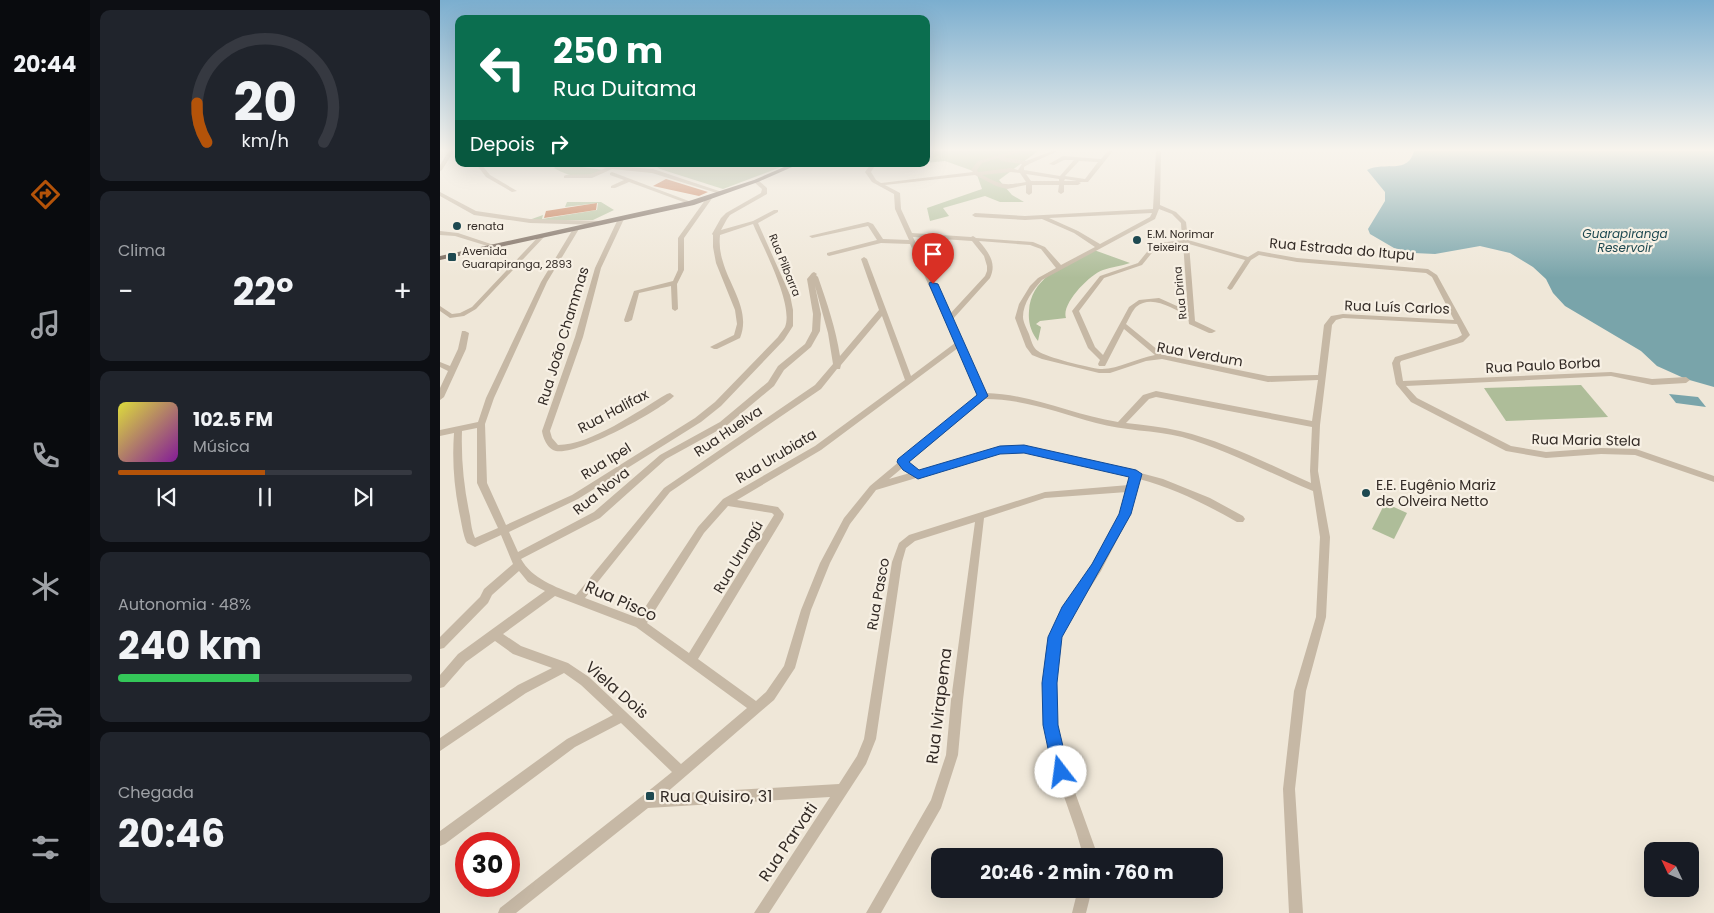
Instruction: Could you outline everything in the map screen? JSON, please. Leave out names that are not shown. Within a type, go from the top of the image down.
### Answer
[{"type":"main road","points":[[440,258],[691,203],[720,194]]},
{"type":"street","points":[[440,194],[474,213],[530,221],[601,223]]},
{"type":"street","points":[[666,194],[691,203]]},
{"type":"street","points":[[714,347],[736,336],[739,318],[716,249],[715,234],[728,214],[764,194]]},
{"type":"street","points":[[898,194],[898,208],[909,235],[983,396]]},
{"type":"street","points":[[975,215],[1043,218],[1156,209],[1157,194]]},
{"type":"street","points":[[675,309],[674,283],[681,270],[680,238],[710,197]]},
{"type":"street","name":"Rua Drina","points":[[1156,209],[1174,213],[1186,226],[1193,324],[1212,331]]},
{"type":"street","name":"Rua Verdum","points":[[1156,209],[1153,218],[1144,224],[1059,267],[1032,287],[1022,304],[1019,318],[1032,350],[1038,355],[1099,371],[1110,371],[1145,359],[1162,357],[1268,379],[1322,377]]},
{"type":"street","name":"Rua Pilbarra","points":[[718,404],[781,338],[791,318],[787,295],[755,222],[776,212]]},
{"type":"street","points":[[1043,218],[1076,232],[1098,246]]},
{"type":"street","name":"Rua João Chammas","points":[[570,448],[556,448],[548,439],[546,431],[579,337],[598,268],[621,219]]},
{"type":"street","points":[[715,234],[755,222]]},
{"type":"street","points":[[812,236],[868,224],[871,225],[880,241]]},
{"type":"street","points":[[440,433],[481,424],[490,398],[544,282],[576,229]]},
{"type":"street","points":[[440,233],[456,234],[494,246]]},
{"type":"street","points":[[909,235],[1031,242],[1043,248],[1059,267]]},
{"type":"street","points":[[440,308],[450,316],[470,311],[542,236]]},
{"type":"street","points":[[949,319],[988,277],[992,270],[990,259],[973,238]]},
{"type":"street","points":[[829,254],[880,241],[913,242]]},
{"type":"street","points":[[1104,360],[1092,348],[1075,312],[1079,303],[1105,275],[1140,264],[1157,246],[1186,241],[1249,259],[1230,288]]},
{"type":"street","name":"Rua Estrada do Itupu","points":[[1249,259],[1258,253],[1297,260],[1428,271],[1435,276],[1460,322]]},
{"type":"street","points":[[864,260],[908,381]]},
{"type":"street","name":"Rua Nova","points":[[440,644],[484,600],[488,592],[518,561],[597,515],[663,458],[724,424],[771,384],[781,368],[808,345],[816,331],[817,314],[810,279],[814,273],[823,296],[834,340],[837,367]]},
{"type":"street","points":[[628,320],[636,292],[644,288],[665,287],[674,283]]},
{"type":"street","points":[[1099,371],[1132,307],[1147,299],[1159,300],[1191,315]]},
{"type":"street","name":"Rua Huelva","points":[[578,600],[667,490],[818,387],[837,367],[883,310]]},
{"type":"street","name":"Rua Luís Carlos","points":[[1322,377],[1328,326],[1334,318],[1343,316],[1460,322]]},
{"type":"street","points":[[1400,384],[1396,363],[1398,359],[1460,340],[1466,335],[1460,322]]},
{"type":"street","points":[[1124,325],[1162,357]]},
{"type":"street","points":[[440,397],[462,349],[465,333]]},
{"type":"street","name":"Rua Urubiata","points":[[640,624],[701,530],[726,502],[818,448],[960,343]]},
{"type":"street","points":[[440,364],[453,370]]},
{"type":"street","name":"Rua Paulo Borba","points":[[1400,384],[1611,374],[1652,382],[1686,380]]},
{"type":"street","points":[[1296,913],[1289,789],[1300,691],[1321,617],[1325,537],[1315,488],[1314,471],[1316,425],[1322,377]]},
{"type":"street","name":"Rua Maria Stela","points":[[1400,384],[1414,400],[1486,438],[1528,454],[1636,452],[1714,479]]},
{"type":"street","points":[[505,913],[646,802],[770,696],[789,668],[806,610],[825,563],[847,521],[873,488],[983,396],[1005,394],[1022,397],[1098,421],[1160,429],[1192,437],[1315,488]]},
{"type":"street","points":[[1121,424],[1146,397],[1156,394],[1316,425]]},
{"type":"street","name":"Rua Halifax","points":[[570,448],[614,428],[670,396]]},
{"type":"street","name":"Rua Ipel","points":[[458,429],[456,457],[460,494],[470,540],[475,543],[583,492],[691,424],[718,404]]},
{"type":"street","name":"Rua Pisco","points":[[481,424],[482,483],[518,561],[532,579],[554,591],[640,624],[756,708]]},
{"type":"street","points":[[873,488],[1000,450],[1034,450],[1136,474],[1187,492],[1240,519]]},
{"type":"street","points":[[902,462],[910,470],[918,474]]},
{"type":"street","points":[[1086,848],[1083,831],[1057,759],[1050,725],[1049,683],[1052,650],[1060,625],[1096,568],[1125,514],[1136,474]]},
{"type":"street","name":"Rua Pasco","points":[[843,790],[862,760],[870,739],[888,614],[897,562],[902,546],[912,538],[1058,493],[1132,488]]},
{"type":"street","name":"Rua Urungú","points":[[691,660],[779,514],[775,510],[726,502]]},
{"type":"street","name":"Rua Ivirapema","points":[[873,913],[936,803],[952,756],[956,700],[980,516]]},
{"type":"street","points":[[440,683],[462,658],[554,591]]},
{"type":"street","name":"Viela Dois","points":[[494,634],[517,650],[564,667],[584,681],[681,773]]},
{"type":"street","points":[[440,745],[522,689],[564,667]]},
{"type":"street","points":[[440,839],[571,743],[622,716]]},
{"type":"street","points":[[646,802],[843,790]]},
{"type":"street","name":"Rua Parvati","points":[[761,913],[843,790]]},
{"type":"street","points":[[1079,913],[1082,898]]},
{"type":"green space","points":[[969,194],[1011,194],[1024,202],[1000,202],[985,196],[943,208],[949,216],[930,221],[927,208]]},
{"type":"green space","points":[[567,202],[601,202],[614,210],[593,220],[529,220],[543,215],[542,219],[597,210],[598,203],[565,207]]},
{"type":"green space","points":[[1094,250],[1130,263],[1103,270],[1084,284],[1068,305],[1066,318],[1040,321],[1036,324],[1041,327],[1038,341],[1030,327],[1029,319],[1031,299],[1036,289],[1052,273]]},
{"type":"green space","points":[[1581,385],[1608,417],[1506,421],[1484,388]]},
{"type":"green space","points":[[1385,503],[1407,513],[1394,539],[1372,529]]},
{"type":"water","name":"Guarapiranga Reservoir","points":[[1385,194],[1714,194],[1714,387],[1686,379],[1657,366],[1641,351],[1565,306],[1553,293],[1546,279],[1533,267],[1510,253],[1480,246],[1435,254],[1414,253],[1394,248],[1370,234],[1368,229],[1385,201]]},
{"type":"water","points":[[1669,394],[1698,397],[1706,407],[1676,403]]},
{"type":"building","points":[[688,194],[704,194],[699,196]]},
{"type":"building","points":[[597,203],[596,210],[544,218],[546,211]]},
{"type":"place","name":"renata","points":[[457,226]]},
{"type":"place","name":"E.M. Norimar Teixeira","points":[[1137,240]]},
{"type":"place","name":"Avenida Guarapiranga, 2893","points":[[452,257]]},
{"type":"place","name":"E.E. Eugênio Mariz de Olveira Netto","points":[[1366,493]]},
{"type":"place","name":"Rua Quisiro, 31","points":[[650,796]]},
{"type":"route","points":[[933,284],[983,396],[902,462],[910,470],[918,474],[1000,450],[1024,449],[1136,474],[1125,514],[1118,529],[1096,568],[1067,612],[1055,637],[1049,683],[1050,725],[1061,772]]}]
